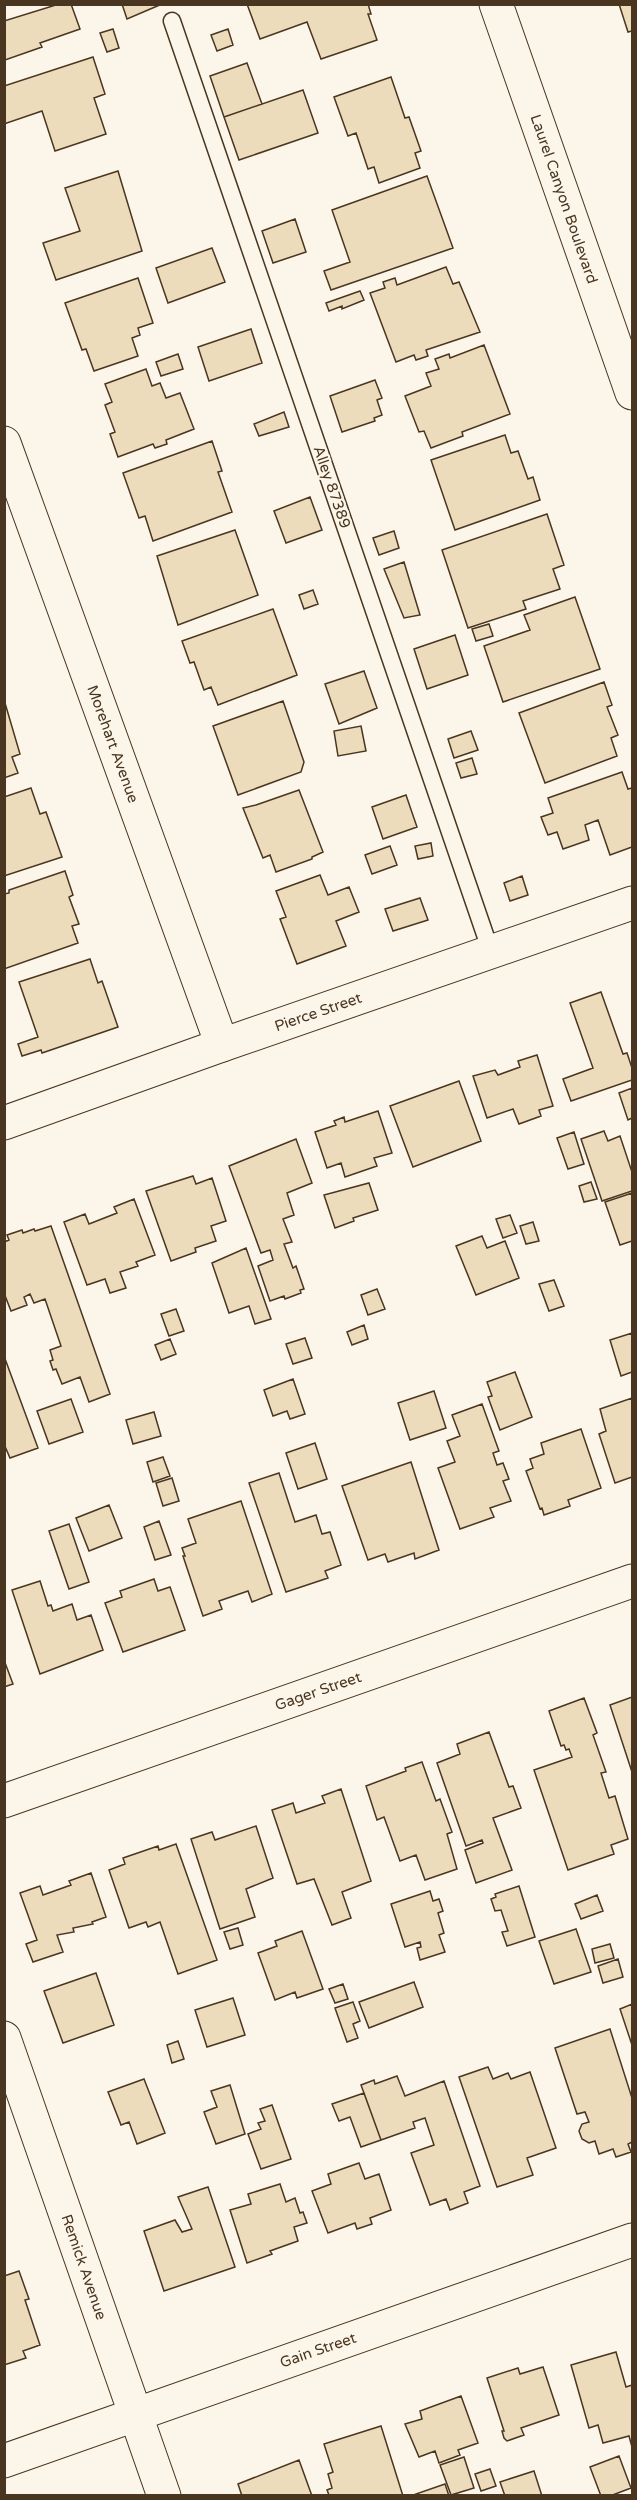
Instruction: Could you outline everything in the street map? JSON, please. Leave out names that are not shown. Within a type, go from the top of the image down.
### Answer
[{"type":"street","name":"Laurel Canyon Boulevard","points":[[496,4],[633,393]]},
{"type":"street","name":"Morehart Avenue","points":[[4,443],[222,1045]]},
{"type":"street","name":"Pierce Street","points":[[4,1123],[633,903]]},
{"type":"street","name":"Gager Street","points":[[4,1801],[633,1581]]},
{"type":"street","name":"Remick Avenue","points":[[4,2038],[164,2496]]},
{"type":"street","name":"Gain Street","points":[[4,2461],[633,2240]]},
{"type":"lane","name":"Alley 87389","points":[[172,21],[491,952]]},
{"type":"building","points":[[59,4],[71,4],[80,29],[40,43],[42,47],[5,60],[4,21]]},
{"type":"building","points":[[122,4],[162,4],[127,19]]},
{"type":"building","points":[[247,4],[368,4],[371,14],[368,14],[377,40],[321,59],[307,22],[260,39]]},
{"type":"building","points":[[619,4],[632,4],[632,31],[628,32]]},
{"type":"building","points":[[113,29],[119,48],[107,52],[100,33]]},
{"type":"building","points":[[228,29],[233,45],[217,51],[211,35]]},
{"type":"building","points":[[93,57],[105,94],[94,98],[106,134],[55,151],[42,111],[4,124],[4,86]]},
{"type":"building","points":[[247,63],[262,104],[224,117],[210,76]]},
{"type":"building","points":[[391,77],[405,118],[409,117],[421,151],[415,153],[420,168],[379,183],[374,167],[368,169],[356,133],[348,136],[334,97]]},
{"type":"building","points":[[303,90],[318,133],[239,160],[224,117]]},
{"type":"building","points":[[118,171],[142,251],[56,280],[43,243],[80,231],[65,188]]},
{"type":"building","points":[[427,176],[453,248],[331,290],[324,271],[350,262],[332,210]]},
{"type":"building","points":[[295,219],[306,252],[273,263],[262,231]]},
{"type":"building","points":[[212,248],[225,282],[168,303],[156,268]]},
{"type":"building","points":[[446,267],[453,284],[459,282],[480,332],[426,350],[428,356],[416,360],[414,355],[396,362],[370,293],[385,288],[383,282],[395,278],[397,285]]},
{"type":"building","points":[[138,278],[153,323],[138,328],[140,335],[132,338],[138,356],[94,371],[86,349],[82,350],[65,303]]},
{"type":"building","points":[[360,291],[364,300],[342,309],[342,306],[329,311],[326,303]]},
{"type":"building","points":[[251,329],[262,363],[209,381],[198,347]]},
{"type":"building","points":[[484,345],[510,414],[462,432],[463,436],[431,448],[424,431],[419,432],[405,396],[431,386],[426,373],[439,369],[435,359],[449,354],[450,358]]},
{"type":"building","points":[[178,354],[183,369],[161,376],[156,362]]},
{"type":"building","points":[[146,369],[152,386],[160,383],[166,398],[180,393],[194,429],[166,440],[167,444],[155,448],[153,444],[118,457],[110,434],[115,432],[105,405],[112,402],[105,384]]},
{"type":"building","points":[[375,380],[382,398],[377,400],[382,415],[374,418],[375,421],[342,432],[330,396]]},
{"type":"building","points":[[284,412],[289,427],[259,436],[254,424]]},
{"type":"building","points":[[505,435],[511,453],[518,451],[528,479],[533,477],[540,500],[455,530],[431,460]]},
{"type":"building","points":[[212,441],[222,471],[218,472],[232,512],[153,541],[145,516],[139,518],[123,473]]},
{"type":"building","points":[[310,497],[322,530],[286,543],[274,511]]},
{"type":"building","points":[[547,514],[564,565],[553,569],[560,589],[523,601],[526,609],[468,628],[442,550]]},
{"type":"building","points":[[235,530],[258,595],[178,625],[157,556]]},
{"type":"building","points":[[394,531],[399,548],[379,555],[373,538]]},
{"type":"building","points":[[404,562],[420,615],[404,618],[384,569]]},
{"type":"building","points":[[313,590],[318,604],[304,609],[299,595]]},
{"type":"building","points":[[575,597],[600,669],[503,702],[484,646],[530,630],[524,615]]},
{"type":"building","points":[[273,609],[297,675],[218,705],[211,687],[204,690],[194,662],[190,663],[182,641]]},
{"type":"building","points":[[489,624],[493,636],[476,641],[472,629]]},
{"type":"building","points":[[455,635],[468,675],[427,689],[414,649]]},
{"type":"building","points":[[364,671],[377,708],[339,724],[325,684]]},
{"type":"building","points":[[604,682],[612,705],[607,707],[618,735],[611,738],[617,756],[545,783],[519,713]]},
{"type":"building","points":[[283,701],[304,762],[301,772],[238,795],[213,726]]},
{"type":"building","points":[[5,703],[20,754],[12,757],[18,773],[4,778]]},
{"type":"building","points":[[361,726],[366,751],[338,756],[334,731]]},
{"type":"building","points":[[471,731],[478,750],[454,758],[448,739]]},
{"type":"building","points":[[472,758],[477,774],[461,778],[456,763]]},
{"type":"building","points":[[622,772],[628,789],[632,788],[632,847],[610,855],[598,820],[585,825],[589,840],[563,849],[557,832],[548,835],[541,817],[553,813],[548,798]]},
{"type":"building","points":[[31,788],[40,814],[46,812],[62,857],[4,876],[4,797]]},
{"type":"building","points":[[299,790],[323,852],[312,859],[276,872],[270,855],[263,858],[243,808]]},
{"type":"building","points":[[406,795],[417,827],[383,839],[372,807]]},
{"type":"building","points":[[431,843],[433,856],[418,859],[415,846]]},
{"type":"building","points":[[390,846],[397,865],[372,874],[365,855]]},
{"type":"building","points":[[65,871],[73,895],[69,897],[79,924],[72,926],[78,943],[4,969],[4,894],[9,893],[9,890]]},
{"type":"building","points":[[320,875],[328,895],[349,887],[359,912],[336,921],[346,946],[297,964],[280,919],[286,917],[276,891]]},
{"type":"building","points":[[522,876],[528,895],[510,901],[504,883]]},
{"type":"building","points":[[420,898],[428,920],[393,931],[385,909]]},
{"type":"building","points":[[90,959],[98,983],[102,981],[118,1027],[42,1053],[41,1050],[22,1056],[18,1044],[38,1037],[19,982]]},
{"type":"building","points":[[601,992],[623,1054],[627,1053],[632,1068],[632,1080],[571,1101],[563,1079],[593,1068],[570,1003]]},
{"type":"building","points":[[537,1055],[553,1106],[539,1110],[541,1116],[519,1124],[513,1109],[487,1118],[473,1076],[495,1070],[498,1075],[520,1067],[518,1061]]},
{"type":"building","points":[[459,1081],[481,1141],[413,1167],[390,1106]]},
{"type":"building","points":[[632,1088],[632,1118],[628,1120],[619,1093]]},
{"type":"building","points":[[378,1111],[392,1153],[374,1158],[377,1166],[345,1177],[341,1163],[327,1168],[315,1132],[336,1125],[334,1121],[344,1117],[345,1122]]},
{"type":"building","points":[[604,1131],[608,1141],[620,1136],[632,1172],[632,1191],[602,1201],[581,1139]]},
{"type":"building","points":[[574,1132],[584,1164],[568,1169],[557,1138]]},
{"type":"building","points":[[296,1139],[312,1183],[287,1193],[294,1215],[283,1219],[292,1242],[284,1244],[293,1268],[296,1266],[304,1289],[300,1290],[301,1293],[285,1299],[284,1296],[270,1301],[258,1266],[273,1260],[270,1250],[261,1253],[229,1166]]},
{"type":"building","points":[[193,1176],[196,1184],[212,1178],[226,1221],[211,1226],[216,1241],[195,1248],[196,1252],[171,1261],[146,1191]]},
{"type":"building","points":[[591,1182],[597,1199],[584,1202],[579,1186]]},
{"type":"building","points":[[369,1183],[378,1210],[353,1218],[354,1221],[335,1228],[324,1195]]},
{"type":"building","points":[[632,1193],[632,1241],[620,1245],[605,1202]]},
{"type":"building","points":[[134,1199],[155,1255],[136,1262],[138,1266],[120,1272],[126,1288],[110,1293],[105,1279],[87,1285],[64,1222],[85,1214],[89,1224],[117,1213],[114,1207]]},
{"type":"building","points":[[510,1215],[517,1233],[503,1238],[496,1219]]},
{"type":"building","points":[[533,1222],[539,1241],[526,1244],[520,1226]]},
{"type":"building","points":[[51,1226],[110,1394],[89,1402],[80,1377],[62,1384],[56,1369],[53,1370],[50,1350],[61,1346],[45,1299],[34,1303],[30,1294],[24,1297],[27,1305],[11,1311],[4,1293],[4,1242],[9,1240],[7,1235],[22,1230],[23,1233]]},
{"type":"building","points":[[482,1236],[487,1248],[505,1241],[519,1278],[476,1295],[456,1246]]},
{"type":"building","points":[[246,1248],[271,1319],[255,1324],[249,1306],[229,1313],[212,1263]]},
{"type":"building","points":[[554,1280],[564,1306],[549,1311],[539,1284]]},
{"type":"building","points":[[377,1289],[385,1309],[368,1315],[361,1295]]},
{"type":"building","points":[[176,1309],[184,1331],[169,1336],[161,1314]]},
{"type":"building","points":[[364,1325],[368,1339],[352,1345],[347,1332]]},
{"type":"building","points":[[632,1333],[632,1372],[621,1376],[610,1340]]},
{"type":"building","points":[[305,1338],[312,1358],[293,1364],[286,1344]]},
{"type":"building","points":[[170,1339],[176,1354],[161,1360],[155,1345]]},
{"type":"building","points":[[4,1356],[38,1448],[10,1458],[4,1444]]},
{"type":"building","points":[[515,1372],[532,1417],[500,1430],[488,1397],[492,1396],[487,1382]]},
{"type":"building","points":[[293,1379],[305,1414],[290,1419],[287,1411],[273,1416],[264,1390]]},
{"type":"building","points":[[434,1391],[446,1428],[410,1440],[398,1403]]},
{"type":"building","points":[[632,1398],[632,1477],[615,1483],[599,1434],[606,1431],[600,1409]]},
{"type":"building","points":[[71,1399],[83,1432],[49,1444],[37,1411]]},
{"type":"building","points":[[482,1404],[499,1451],[493,1453],[497,1465],[503,1463],[509,1479],[503,1481],[511,1501],[490,1508],[494,1517],[460,1529],[438,1468],[455,1462],[447,1441],[460,1436],[452,1415]]},
{"type":"building","points":[[154,1412],[161,1436],[133,1444],[126,1420]]},
{"type":"building","points":[[581,1429],[601,1488],[568,1500],[570,1506],[544,1515],[526,1471],[533,1468],[530,1459],[544,1454],[541,1443]]},
{"type":"building","points":[[315,1443],[327,1479],[298,1489],[286,1453]]},
{"type":"building","points":[[163,1457],[170,1476],[153,1482],[147,1462]]},
{"type":"building","points":[[411,1462],[439,1550],[415,1559],[414,1553],[388,1562],[385,1554],[368,1560],[342,1486]]},
{"type":"building","points":[[279,1473],[295,1522],[316,1515],[322,1534],[330,1532],[341,1565],[325,1571],[328,1578],[286,1592],[249,1483]]},
{"type":"building","points":[[172,1478],[179,1501],[163,1506],[156,1483]]},
{"type":"building","points":[[241,1501],[272,1594],[252,1602],[248,1591],[219,1601],[222,1609],[203,1616],[183,1556],[185,1556],[182,1548],[196,1543],[188,1519]]},
{"type":"building","points":[[109,1505],[122,1538],[89,1551],[76,1518]]},
{"type":"building","points":[[159,1521],[171,1555],[155,1560],[144,1527]]},
{"type":"building","points":[[69,1524],[89,1582],[69,1589],[49,1531]]},
{"type":"building","points":[[154,1579],[158,1591],[170,1587],[185,1630],[123,1652],[105,1603],[122,1597],[120,1591]]},
{"type":"building","points":[[40,1581],[48,1606],[51,1605],[53,1611],[72,1604],[77,1620],[91,1615],[103,1650],[40,1674],[12,1590]]},
{"type":"building","points":[[4,1660],[13,1684],[4,1687]]},
{"type":"building","points":[[632,1697],[632,1772],[610,1705]]},
{"type":"building","points":[[584,1698],[597,1733],[593,1735],[606,1772],[601,1773],[609,1798],[615,1796],[628,1839],[611,1845],[614,1854],[568,1870],[534,1770],[572,1757],[569,1749],[566,1750],[564,1745],[561,1746],[549,1711]]},
{"type":"building","points":[[489,1732],[509,1787],[513,1786],[521,1808],[493,1818],[512,1870],[476,1883],[465,1850],[483,1843],[482,1840],[466,1846],[437,1763],[460,1754],[457,1744]]},
{"type":"building","points":[[422,1762],[436,1801],[440,1799],[452,1832],[447,1834],[457,1869],[425,1880],[416,1855],[400,1861],[384,1817],[377,1820],[366,1786],[406,1771],[405,1768]]},
{"type":"building","points":[[341,1789],[371,1881],[342,1892],[351,1918],[332,1925],[314,1879],[297,1884],[272,1810],[293,1803],[296,1813],[325,1803],[322,1796]]},
{"type":"building","points":[[256,1826],[273,1878],[246,1889],[255,1917],[220,1929],[191,1839],[212,1832],[215,1840]]},
{"type":"building","points":[[176,1844],[217,1960],[178,1974],[160,1922],[148,1927],[146,1922],[129,1928],[109,1870],[125,1864],[123,1858],[158,1846],[159,1850]]},
{"type":"building","points":[[91,1873],[106,1917],[92,1922],[93,1924],[73,1928],[74,1932],[57,1935],[63,1952],[33,1962],[26,1944],[37,1940],[20,1893],[40,1886],[43,1895],[71,1885],[69,1881]]},
{"type":"building","points":[[519,1886],[535,1937],[507,1946],[502,1932],[508,1931],[501,1910],[495,1911],[491,1899],[496,1897],[495,1894]]},
{"type":"building","points":[[430,1891],[433,1901],[439,1899],[443,1911],[438,1913],[444,1933],[439,1935],[445,1952],[420,1960],[417,1948],[421,1947],[420,1942],[405,1947],[391,1904]]},
{"type":"building","points":[[597,1895],[603,1911],[581,1919],[575,1904]]},
{"type":"building","points":[[238,1928],[243,1945],[230,1949],[224,1932]]},
{"type":"building","points":[[576,1929],[591,1972],[554,1984],[539,1941]]},
{"type":"building","points":[[302,1931],[323,1989],[297,1998],[295,1992],[275,2000],[258,1953],[277,1946],[275,1941]]},
{"type":"building","points":[[610,1944],[614,1958],[595,1963],[592,1949]]},
{"type":"building","points":[[618,1959],[623,1977],[603,1983],[598,1966]]},
{"type":"building","points":[[96,1973],[114,2025],[63,2043],[44,1991]]},
{"type":"building","points":[[414,1982],[423,2007],[369,2028],[359,2002]]},
{"type":"building","points":[[343,1984],[348,1999],[335,2003],[329,1989]]},
{"type":"building","points":[[233,1998],[245,2035],[207,2047],[195,2010]]},
{"type":"building","points":[[353,2002],[360,2021],[353,2024],[358,2038],[347,2042],[335,2008]]},
{"type":"building","points":[[632,2004],[632,2045],[620,2009]]},
{"type":"building","points":[[610,2029],[632,2098],[632,2142],[628,2144],[631,2152],[616,2157],[613,2149],[599,2154],[595,2141],[589,2143],[582,2139],[579,2131],[582,2124],[589,2122],[585,2112],[577,2114],[555,2048]]},
{"type":"building","points":[[178,2041],[184,2059],[172,2063],[167,2045]]},
{"type":"building","points":[[488,2067],[493,2079],[508,2073],[511,2079],[530,2072],[556,2148],[527,2158],[533,2175],[497,2187],[459,2077]]},
{"type":"building","points":[[397,2076],[405,2096],[444,2081],[480,2186],[464,2192],[468,2203],[450,2210],[446,2199],[430,2205],[411,2153],[434,2145],[425,2118],[413,2122],[415,2128],[381,2140],[361,2085],[374,2080],[375,2084]]},
{"type":"building","points":[[144,2079],[165,2133],[137,2144],[129,2122],[121,2125],[108,2092]]},
{"type":"building","points":[[230,2085],[245,2134],[216,2144],[204,2112],[217,2107],[211,2091]]},
{"type":"building","points":[[364,2093],[381,2140],[361,2147],[350,2117],[339,2121],[332,2104]]},
{"type":"building","points":[[272,2105],[291,2159],[261,2169],[248,2134],[261,2129],[258,2123],[265,2121],[260,2109]]},
{"type":"building","points":[[359,2163],[365,2179],[379,2174],[391,2210],[370,2218],[372,2224],[357,2229],[355,2223],[328,2233],[312,2191],[331,2184],[328,2174]]},
{"type":"building","points":[[280,2184],[286,2202],[295,2198],[300,2213],[303,2212],[307,2223],[294,2227],[298,2241],[270,2251],[272,2254],[247,2263],[230,2210],[251,2204],[248,2194]]},
{"type":"building","points":[[208,2187],[235,2267],[164,2291],[144,2231],[175,2220],[182,2232],[192,2229],[178,2197]]},
{"type":"building","points":[[19,2271],[29,2299],[25,2300],[40,2345],[23,2351],[26,2358],[4,2365],[4,2276]]},
{"type":"building","points":[[616,2352],[626,2387],[632,2385],[632,2447],[629,2436],[603,2443],[598,2425],[589,2428],[571,2365]]},
{"type":"building","points":[[543,2367],[559,2415],[521,2428],[524,2435],[507,2441],[504,2438],[502,2431],[504,2431],[487,2378],[518,2368],[520,2374]]},
{"type":"building","points":[[461,2396],[478,2443],[458,2450],[460,2455],[439,2463],[435,2451],[419,2457],[405,2424],[422,2419],[420,2411]]},
{"type":"building","points":[[381,2426],[403,2496],[329,2495],[327,2490],[332,2488],[328,2474],[333,2472],[324,2444]]},
{"type":"building","points":[[619,2456],[631,2488],[610,2496],[601,2496],[590,2467]]},
{"type":"building","points":[[464,2457],[474,2488],[451,2495],[440,2465]]},
{"type":"building","points":[[299,2460],[312,2496],[242,2496],[238,2484]]},
{"type":"building","points":[[490,2469],[496,2486],[481,2491],[475,2474]]},
{"type":"building","points":[[534,2471],[542,2496],[505,2496],[500,2482]]},
{"type":"building","points":[[445,2484],[449,2496],[413,2495]]}]
